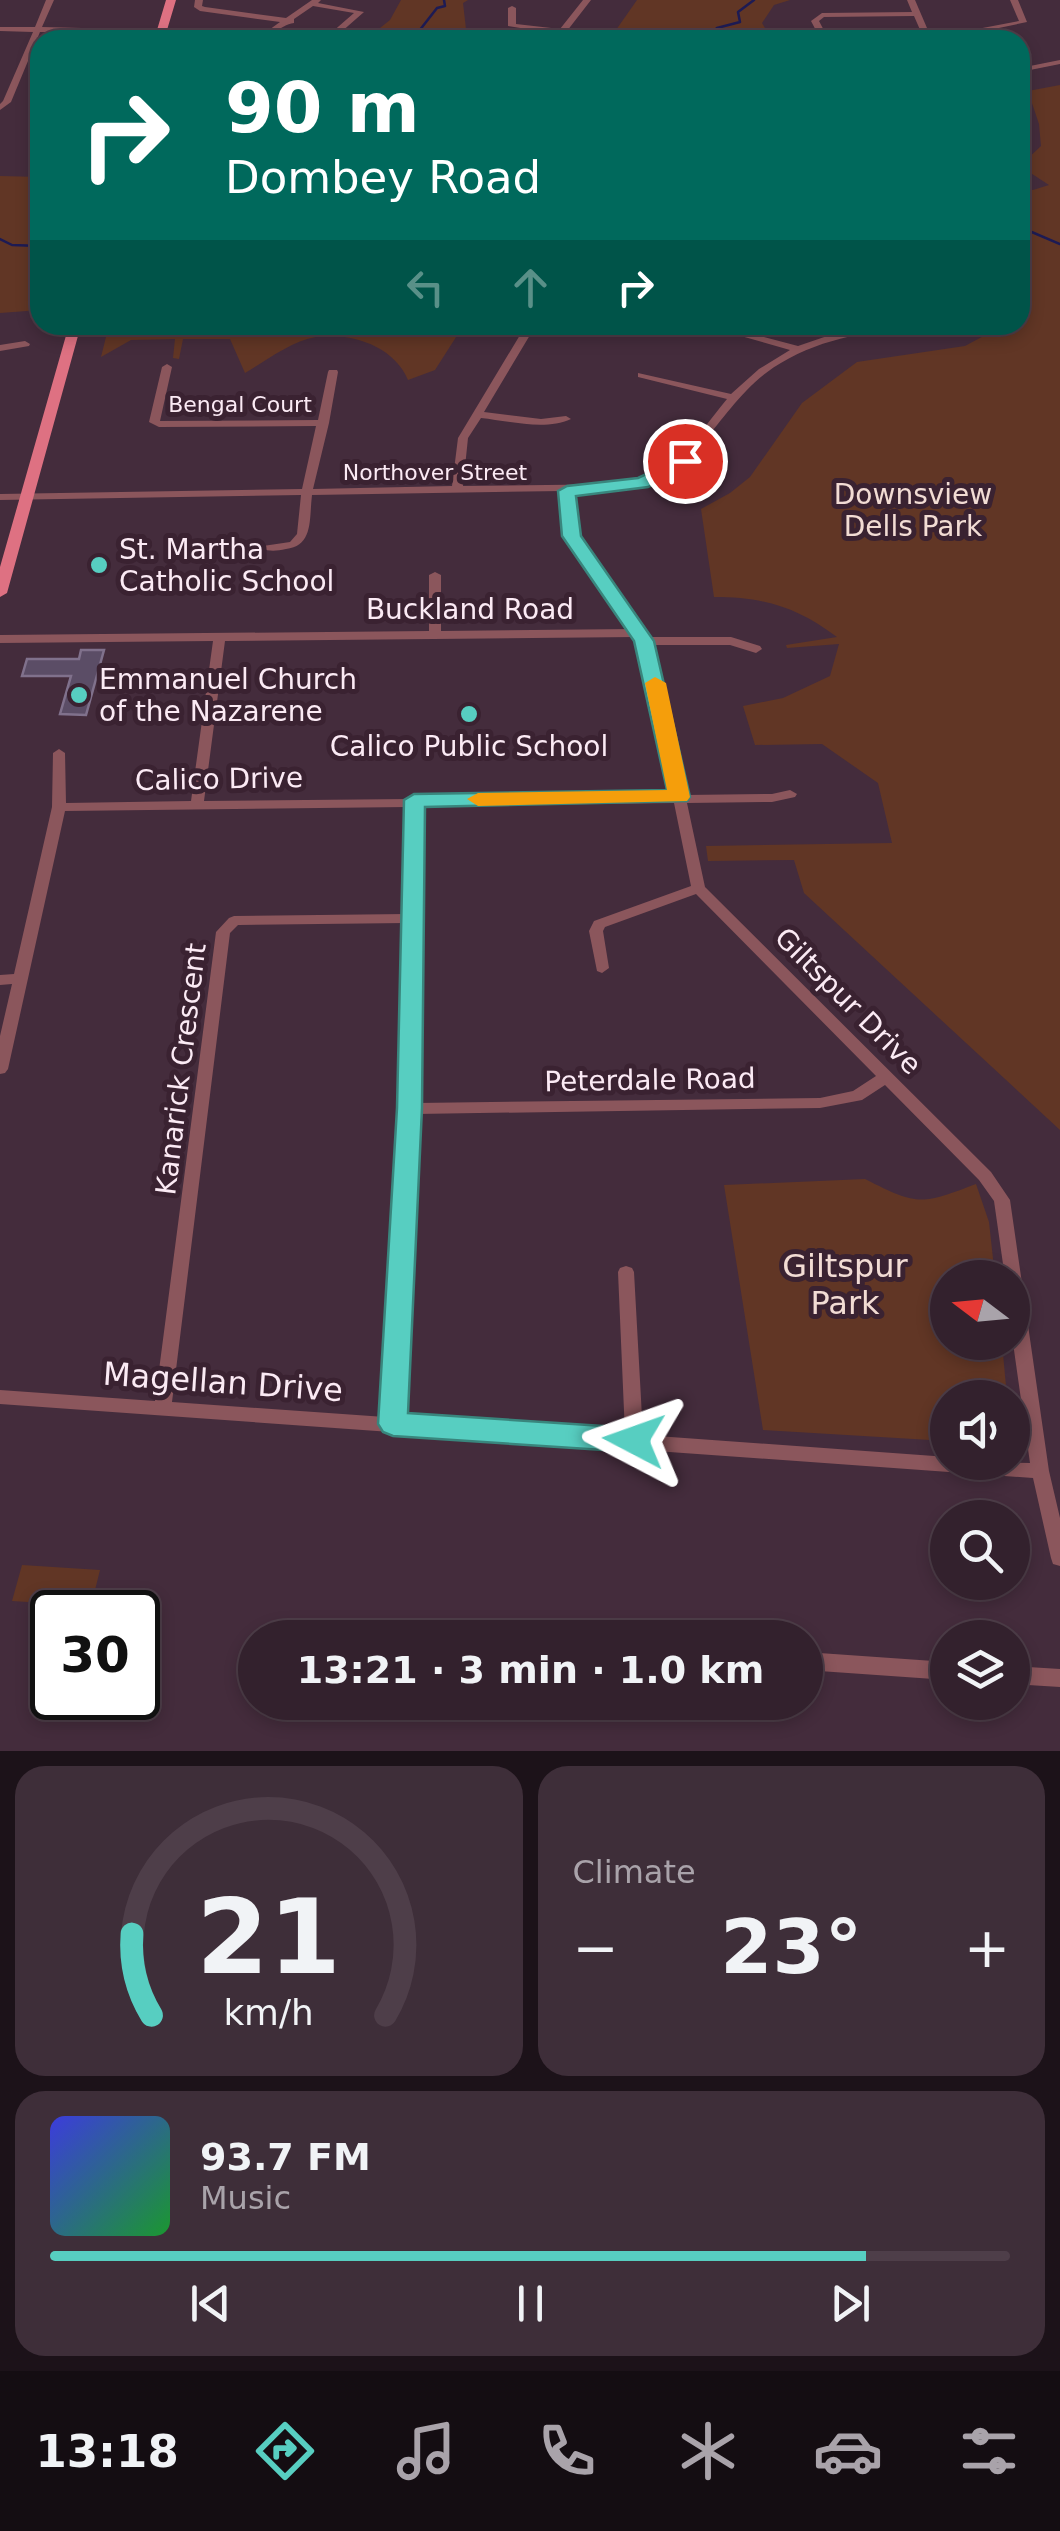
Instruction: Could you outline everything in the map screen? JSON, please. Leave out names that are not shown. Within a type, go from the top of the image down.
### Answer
[{"type":"main road","points":[[162,30],[172,0]]},
{"type":"main road","points":[[0,593],[72,335]]},
{"type":"street","points":[[0,29],[38,30],[50,0]]},
{"type":"street","points":[[199,0],[197,6],[203,10],[291,21]]},
{"type":"street","points":[[565,30],[587,0]]},
{"type":"street","points":[[910,0],[924,30]]},
{"type":"street","points":[[982,30],[1023,22],[1014,0]]},
{"type":"street","points":[[276,30],[315,2],[360,12],[339,30]]},
{"type":"street","points":[[512,8],[512,26],[547,30]]},
{"type":"street","points":[[818,30],[817,16],[915,14]]},
{"type":"street","points":[[0,108],[7,102],[30,49]]},
{"type":"street","points":[[1030,68],[1060,62]]},
{"type":"street","points":[[457,491],[463,438],[525,335]]},
{"type":"street","points":[[744,335],[796,349]]},
{"type":"street","name":"Northover Street","points":[[0,497],[625,488],[670,472],[685,461],[734,398],[770,364],[796,349],[847,335]]},
{"type":"street","points":[[0,348],[25,344]]},
{"type":"street","name":"Bengal Court","points":[[167,367],[154,422],[159,424],[324,423]]},
{"type":"street","points":[[267,548],[293,545],[303,535],[304,493],[324,423],[332,372]]},
{"type":"street","points":[[642,375],[734,398]]},
{"type":"street","points":[[477,414],[541,422],[566,419]]},
{"type":"street","points":[[567,491],[572,536],[642,637],[698,888],[600,924],[596,931],[602,968]]},
{"type":"street","points":[[435,575],[436,634]]},
{"type":"street","name":"Buckland Road","points":[[0,638],[436,634],[731,641],[756,649]]},
{"type":"street","points":[[197,804],[220,636]]},
{"type":"street","points":[[0,1069],[59,807],[59,753]]},
{"type":"street","name":"Calico Drive","points":[[59,807],[772,798],[790,794]]},
{"type":"street","points":[[393,1424],[409,1108],[414,800]]},
{"type":"street","name":"Giltspur Drive","points":[[698,888],[986,1176],[1002,1200],[1040,1471],[1060,1558]]},
{"type":"street","name":"Kanarick Crescent","points":[[163,1408],[223,932],[234,921],[415,918]]},
{"type":"street","points":[[0,980],[20,979]]},
{"type":"street","name":"Peterdale Road","points":[[409,1108],[820,1102],[857,1096],[886,1077]]},
{"type":"street","points":[[626,1272],[634,1440]]},
{"type":"street","name":"Magellan Drive","points":[[0,1398],[1040,1471]]},
{"type":"street","points":[[823,1662],[930,1669]]},
{"type":"street","points":[[1030,1676],[1060,1678]]},
{"type":"green space","points":[[401,0],[468,0],[463,3],[468,30],[378,30],[390,20]]},
{"type":"green space","points":[[637,0],[790,0],[774,5],[762,23],[766,30],[616,30]]},
{"type":"green space","name":"Downsview Dells Park","points":[[1060,85],[1060,1130],[804,893],[794,860],[708,861],[706,846],[892,843],[878,783],[822,744],[755,745],[743,706],[783,698],[830,676],[839,644],[787,648],[786,645],[837,637],[808,618],[779,606],[714,597],[701,509],[750,477],[802,403],[857,362],[965,346],[985,335],[1030,335],[1030,189],[1049,185],[1030,173],[1030,156],[1041,146],[1030,91]]},
{"type":"green space","points":[[0,176],[30,177],[30,311],[0,313]]},
{"type":"green space","points":[[106,335],[457,335],[435,370],[408,380],[393,358],[382,350],[343,337],[316,337],[297,343],[245,373],[230,339],[183,339],[179,359],[173,358],[175,339],[131,340],[101,357]]},
{"type":"green space","name":"Giltspur Park","points":[[865,1179],[920,1200],[976,1184],[989,1222],[993,1260],[930,1260],[930,1360],[1004,1360],[1005,1380],[930,1380],[930,1440],[763,1430],[724,1185]]},
{"type":"green space","points":[[22,1565],[100,1570],[95,1590],[30,1590],[30,1602],[12,1601]]},
{"type":"building","name":"Emmanuel Church of the Nazarene","points":[[81,650],[104,650],[86,715],[60,714],[71,676],[22,676],[27,659],[79,659]]},
{"type":"waterway","points":[[420,30],[437,8],[445,6],[444,0]]},
{"type":"waterway","points":[[715,30],[740,22],[738,12],[754,0]]},
{"type":"waterway","points":[[1030,231],[1060,244]]},
{"type":"waterway","points":[[0,239],[12,245],[30,246]]},
{"type":"slow traffic","points":[[478,799],[680,797],[655,683]]},
{"type":"place","name":"St. Martha Catholic School","points":[[99,565]]},
{"type":"place","name":"Emmanuel Church of the Nazarene","points":[[79,695]]},
{"type":"place","name":"Calico Public School","points":[[469,714]]},
{"type":"route","points":[[634,1440],[393,1424],[398,1388],[409,1108],[414,800],[680,797],[649,654],[640,633],[572,536],[567,491],[610,490],[642,484],[685,461]]}]
